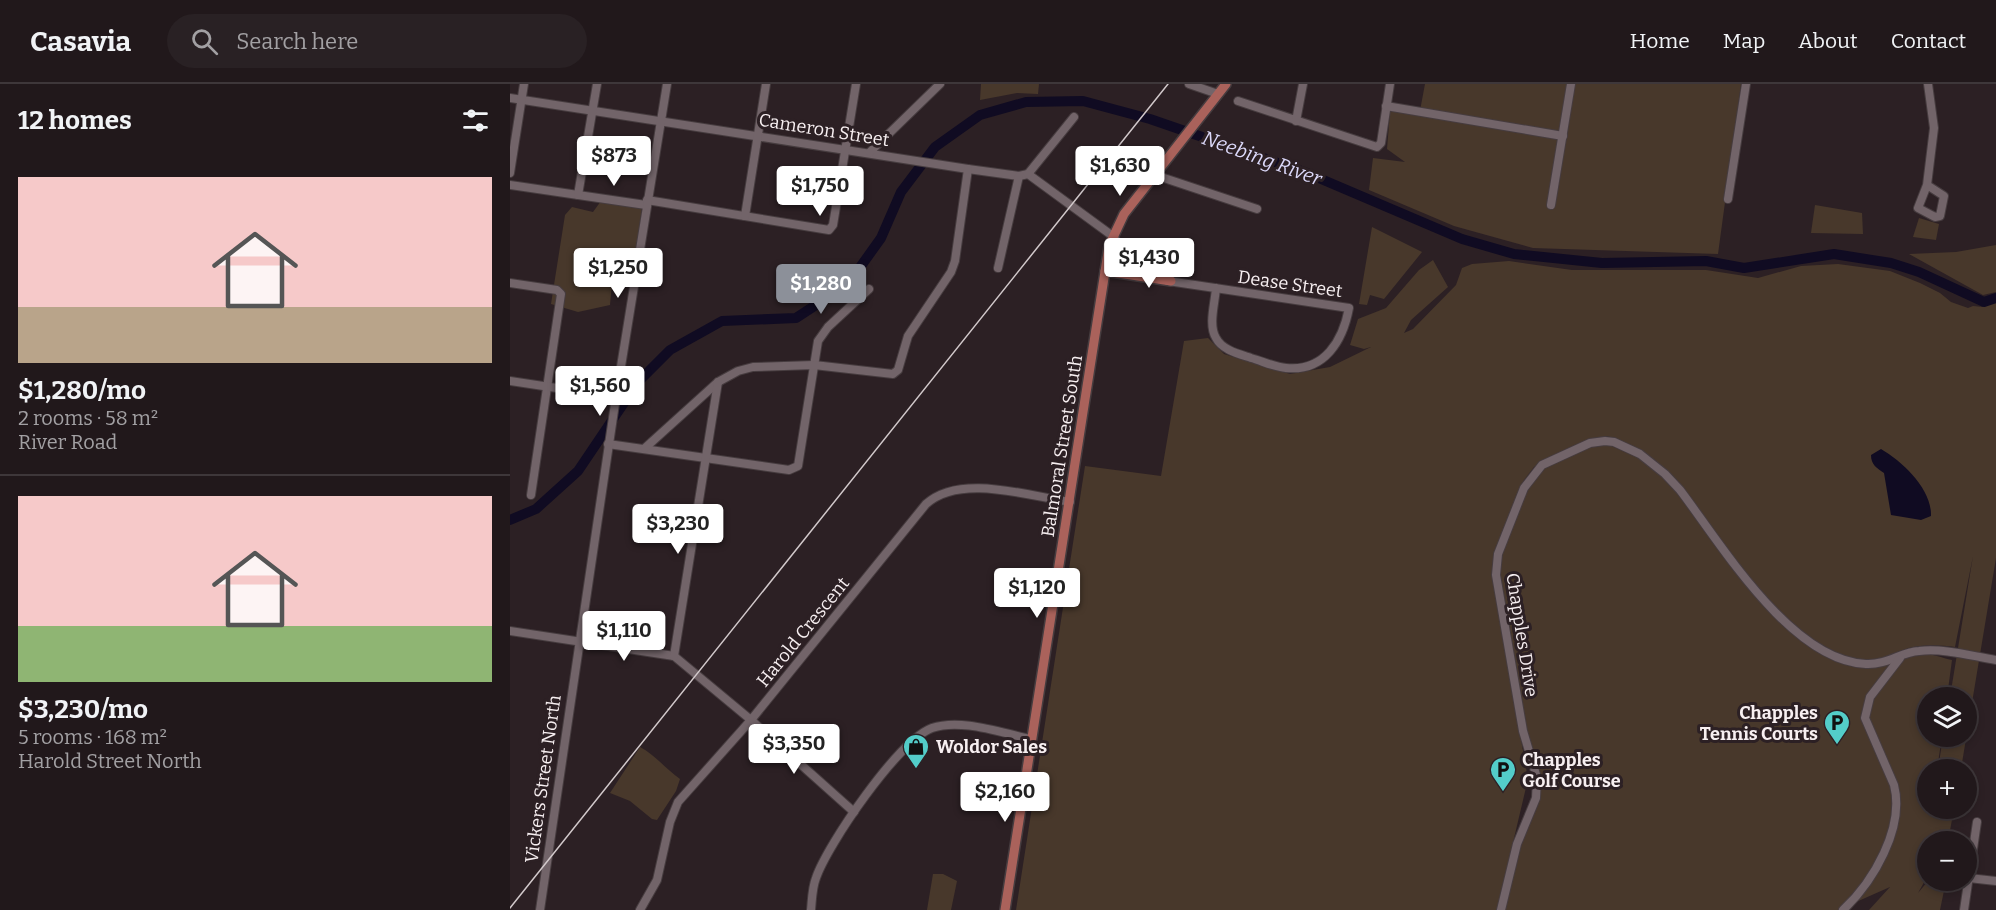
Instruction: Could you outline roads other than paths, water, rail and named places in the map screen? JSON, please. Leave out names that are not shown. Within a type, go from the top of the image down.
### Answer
[{"type":"main road","name":"Balmoral Street South","points":[[1005,910],[1109,246],[1124,214],[1226,84]]},
{"type":"main road","points":[[1105,271],[1171,281]]},
{"type":"street","points":[[510,173],[524,84]]},
{"type":"street","points":[[579,195],[597,84]]},
{"type":"street","name":"Vickers Street North","points":[[540,910],[615,400],[667,84]]},
{"type":"street","points":[[745,216],[766,84]]},
{"type":"street","points":[[510,185],[745,216],[826,231],[832,229],[856,84]]},
{"type":"street","points":[[870,152],[940,84]]},
{"type":"street","points":[[1189,84],[1218,94]]},
{"type":"street","points":[[1296,121],[1303,84]]},
{"type":"street","points":[[1238,101],[1377,147],[1381,143],[1390,84]]},
{"type":"street","points":[[1551,205],[1571,84]]},
{"type":"street","points":[[1728,200],[1746,84]]},
{"type":"street","points":[[1927,185],[1934,128],[1928,84]]},
{"type":"street","name":"Cameron Street","points":[[510,98],[594,109],[968,169],[1019,176],[1028,174]]},
{"type":"street","points":[[1386,106],[1563,136]]},
{"type":"street","points":[[1074,117],[1028,174],[1114,237]]},
{"type":"street","points":[[645,448],[718,382],[753,367],[814,365],[893,374],[898,370],[908,336],[951,272],[955,261],[968,169]]},
{"type":"street","points":[[1155,175],[1257,209]]},
{"type":"street","points":[[999,268],[1019,176]]},
{"type":"street","name":"Dease Street","points":[[1114,237],[1130,263],[1148,276],[1349,308],[1345,328],[1334,347],[1315,362],[1288,368],[1272,365],[1227,349],[1217,340],[1212,323],[1216,288]]},
{"type":"street","points":[[510,283],[557,290],[561,294],[531,495]]},
{"type":"street","points":[[609,440],[645,448],[789,470],[798,466],[821,335],[868,290]]},
{"type":"street","points":[[510,381],[615,400]]},
{"type":"street","points":[[674,656],[718,382]]},
{"type":"street","name":"Chapples Drive","points":[[1501,910],[1510,864],[1536,798],[1537,787],[1522,731],[1502,618],[1497,564],[1504,535],[1524,488],[1542,465],[1597,441],[1614,442],[1632,450],[1665,474],[1768,605],[1810,642],[1854,663],[1874,664],[1918,651],[1945,652],[1992,660]]},
{"type":"street","name":"Harold Crescent","points":[[640,910],[657,880],[670,822],[678,802],[751,720],[933,498],[949,490],[978,488],[1070,502]]},
{"type":"street","points":[[510,631],[674,656],[751,720],[854,812]]},
{"type":"street","points":[[1843,910],[1863,887],[1883,852],[1897,807],[1891,774],[1865,718],[1870,697],[1900,658]]},
{"type":"street","points":[[811,910],[815,880],[824,860],[854,812],[909,743],[932,728],[961,726],[1031,739]]},
{"type":"street","points":[[1976,831],[1977,822]]},
{"type":"street","points":[[1977,879],[1996,881]]},
{"type":"street","points":[[1964,910],[1967,891]]},
{"type":"waterway","name":"Neebing River","points":[[510,520],[536,509],[578,471],[638,382],[670,350],[722,321],[796,318],[822,301],[851,280],[881,238],[901,192],[935,147],[980,115],[1026,102],[1083,101],[1150,119],[1307,173],[1462,239],[1514,254],[1602,263],[1706,261],[1744,268],[1834,254],[1891,263],[1919,272],[1984,302],[1996,298]]},
{"type":"railway","points":[[510,908],[1168,84]]},
{"type":"place","name":"Chapples Tennis Courts","points":[[1837,746]]},
{"type":"place","name":"Woldor Sales","points":[[916,770]]},
{"type":"place","name":"Chapples Golf Course","points":[[1503,793]]}]
